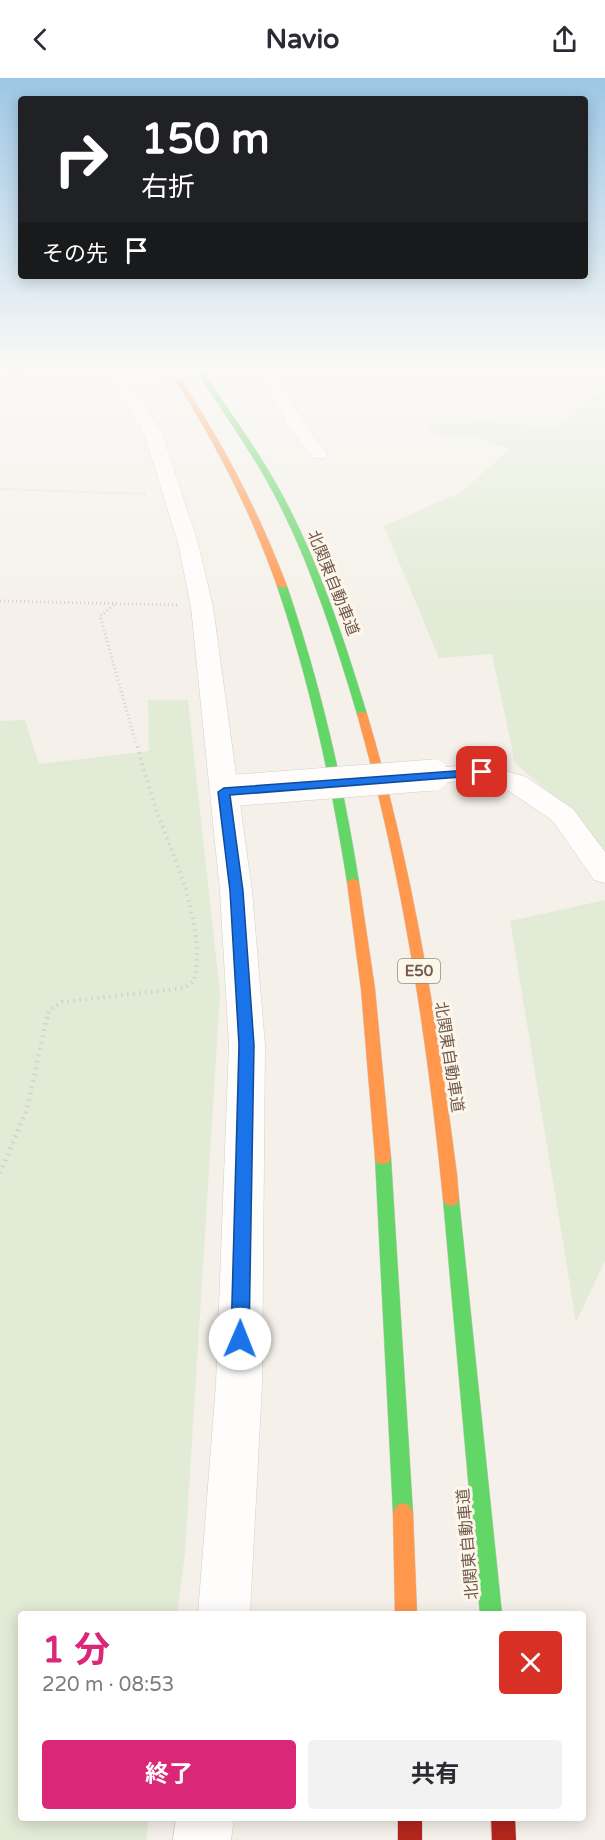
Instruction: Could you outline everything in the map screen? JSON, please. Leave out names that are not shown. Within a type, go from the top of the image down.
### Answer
[{"type":"highway","points":[[223,451],[253,509],[278,571],[306,660],[334,766],[360,918],[382,1139],[406,1611]]},
{"type":"highway","name":"北関東自動車道","points":[[250,451],[279,496],[311,567],[345,657],[378,765],[411,915],[445,1137],[491,1611]]},
{"type":"highway","points":[[410,1821],[410,1840]]},
{"type":"highway","points":[[503,1821],[504,1840]]},
{"type":"street","points":[[159,451],[174,492],[202,606],[232,791],[236,891],[247,1045],[239,1384],[224,1611]]},
{"type":"street","points":[[232,791],[482,772],[516,783],[563,815],[605,873]]},
{"type":"street","points":[[202,1840],[205,1821]]},
{"type":"path","points":[[0,489],[114,494],[174,492]]},
{"type":"path","points":[[0,601],[202,606]]},
{"type":"path","points":[[0,1173],[27,1109],[49,1010],[62,1002],[184,988],[194,981],[197,968],[195,930],[178,864],[158,815],[100,616],[114,605]]},
{"type":"green space","points":[[507,451],[605,451],[605,857],[573,813],[515,763],[492,654],[439,658],[384,526],[461,492]]},
{"type":"green space","points":[[148,700],[188,700],[220,994],[185,1553],[177,1611],[18,1611],[18,1821],[149,1821],[146,1840],[0,1840],[0,721],[25,720],[39,764],[149,751]]},
{"type":"green space","points":[[605,900],[605,1261],[576,1322],[510,921]]},
{"type":"traffic: fast","points":[[252,451],[279,496],[304,548],[326,603],[362,714]]},
{"type":"traffic: fast","points":[[282,586],[325,732],[353,882]]},
{"type":"traffic: fast","points":[[383,1158],[403,1513]]},
{"type":"traffic: fast","points":[[451,1199],[491,1611]]},
{"type":"traffic: slow","points":[[221,451],[260,529],[282,586]]},
{"type":"traffic: slow","points":[[362,714],[383,788],[407,900],[436,1082],[451,1199]]},
{"type":"traffic: slow","points":[[353,882],[368,989],[383,1158]]},
{"type":"traffic: slow","points":[[403,1513],[406,1611]]},
{"type":"traffic: jam","points":[[410,1821],[410,1840]]},
{"type":"traffic: jam","points":[[503,1821],[504,1840]]},
{"type":"route","points":[[240,1339],[247,1045],[236,891],[224,792],[482,772]]}]
